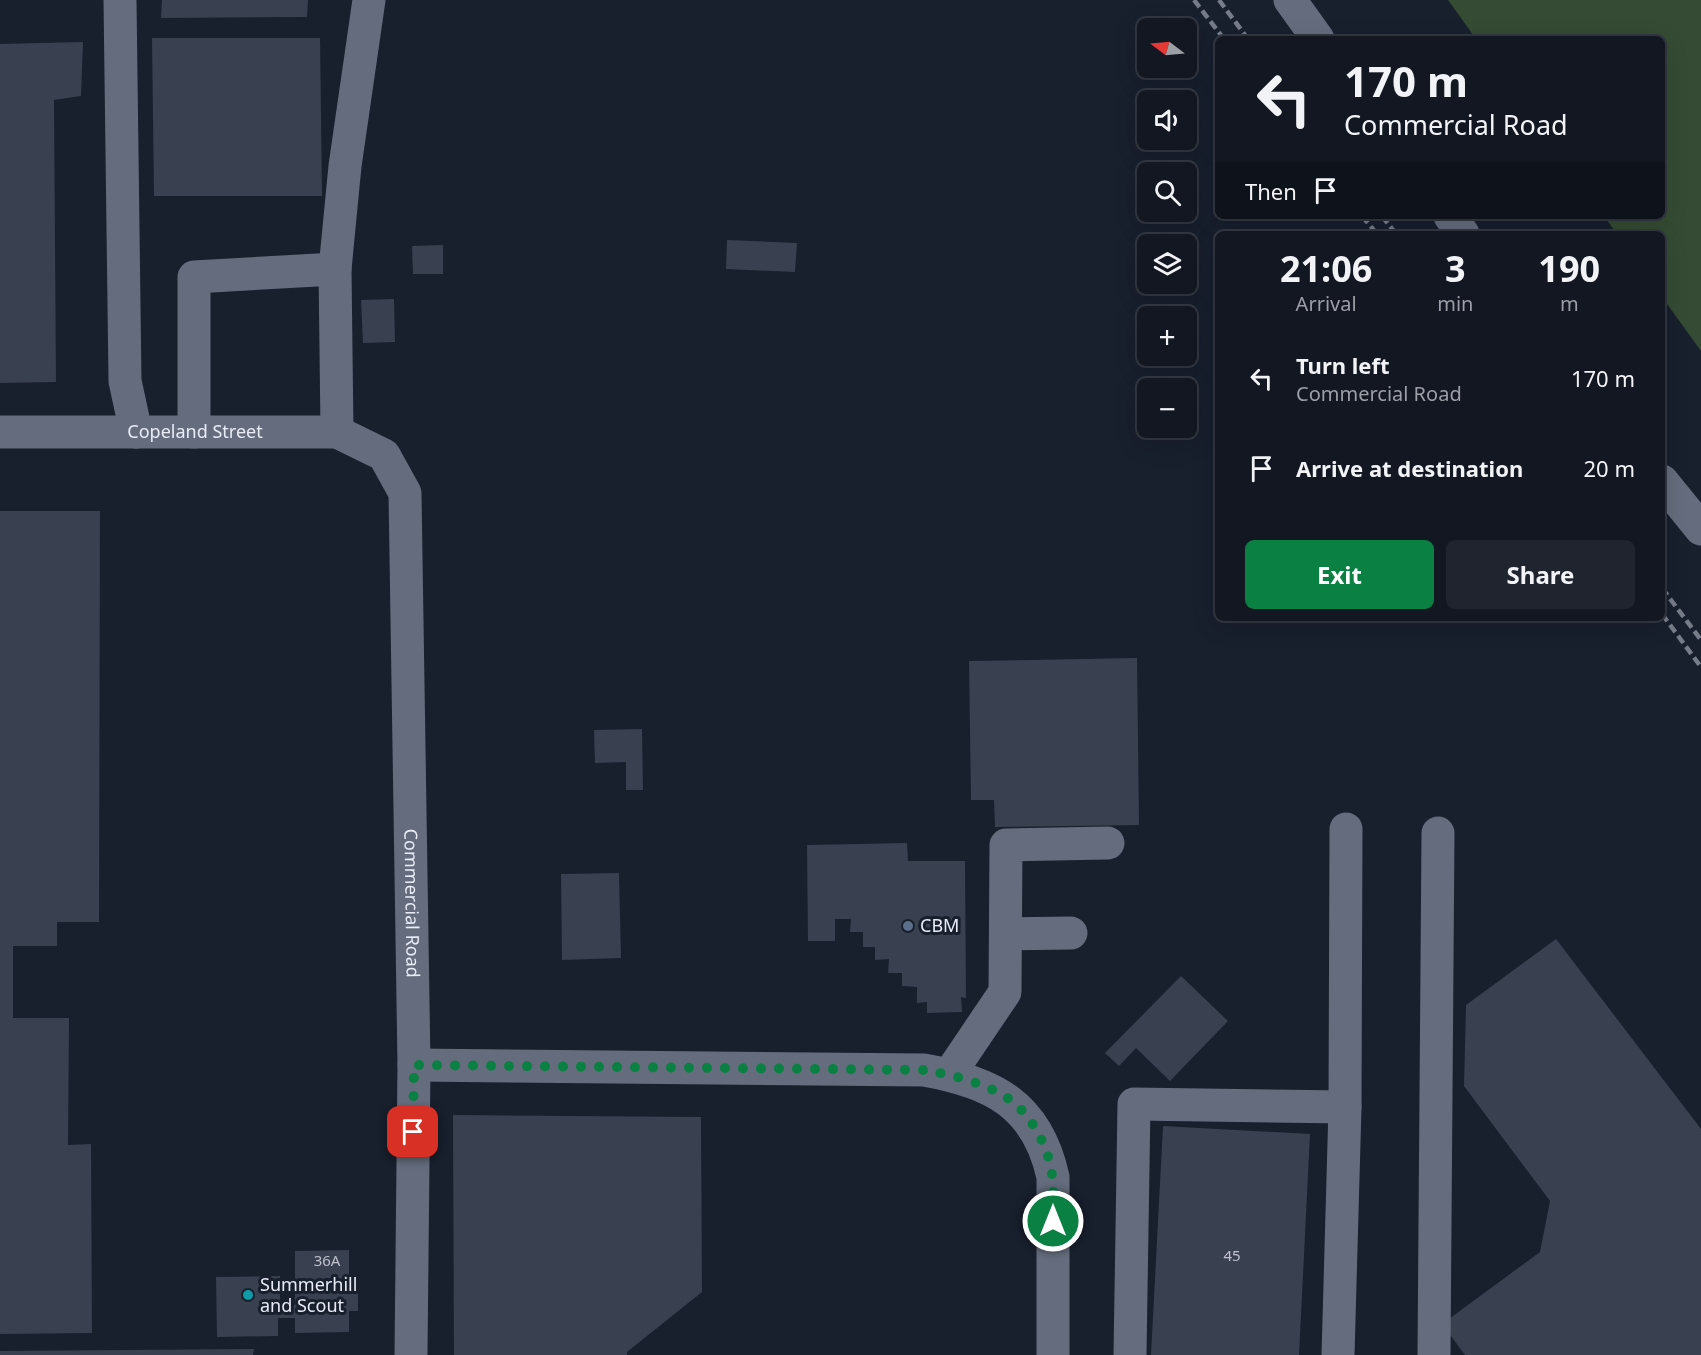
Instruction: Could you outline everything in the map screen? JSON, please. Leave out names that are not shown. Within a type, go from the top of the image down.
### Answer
[{"type":"street","points":[[120,0],[125,381],[136,432]]},
{"type":"street","points":[[337,432],[335,269],[345,166],[369,0]]},
{"type":"street","points":[[1290,0],[1316,36]]},
{"type":"street","points":[[194,432],[194,277],[335,269]]},
{"type":"street","name":"Copeland Street","points":[[0,432],[337,432],[384,455]]},
{"type":"street","name":"Commercial Road","points":[[384,455],[405,493],[414,1065],[411,1355]]},
{"type":"street","points":[[1665,485],[1701,529]]},
{"type":"street","points":[[1338,1355],[1345,1107],[1346,829]]},
{"type":"street","points":[[1434,1355],[1438,833]]},
{"type":"street","points":[[949,1076],[1005,992],[1006,845],[1108,843]]},
{"type":"street","points":[[1007,934],[1071,933]]},
{"type":"street","points":[[414,1065],[924,1070],[984,1087],[1014,1103],[1031,1124],[1048,1155],[1053,1177],[1053,1355]]},
{"type":"street","points":[[1130,1355],[1134,1104],[1345,1107]]},
{"type":"green space","points":[[1448,0],[1701,0],[1701,351],[1665,301],[1665,231],[1615,231],[1606,219],[1665,219],[1665,36],[1474,36]]},
{"type":"building","points":[[162,0],[308,0],[307,17],[161,18]]},
{"type":"building","points":[[152,38],[320,38],[322,196],[154,196]]},
{"type":"building","points":[[83,42],[81,96],[54,100],[56,382],[0,383],[0,44]]},
{"type":"building","points":[[727,240],[797,243],[795,272],[726,269]]},
{"type":"building","points":[[443,245],[443,274],[413,274],[412,246]]},
{"type":"building","points":[[394,299],[395,342],[363,343],[361,300]]},
{"type":"building","points":[[0,511],[100,511],[99,922],[57,922],[57,946],[13,946],[13,1018],[69,1018],[68,1145],[91,1144],[92,1333],[0,1334]]},
{"type":"building","points":[[1137,658],[1139,825],[995,827],[994,800],[971,800],[969,661]]},
{"type":"building","points":[[642,729],[643,790],[626,790],[626,762],[595,763],[594,730]]},
{"type":"building","name":"CBM","points":[[907,843],[908,861],[965,861],[966,998],[961,997],[962,1012],[927,1013],[927,1002],[917,1003],[917,987],[902,986],[902,973],[888,973],[889,959],[875,960],[875,947],[863,947],[863,932],[850,932],[851,919],[835,919],[835,941],[808,941],[807,845]]},
{"type":"building","points":[[619,873],[621,958],[562,960],[561,874]]},
{"type":"building","points":[[1556,939],[1701,1129],[1701,1355],[1465,1355],[1442,1324],[1540,1252],[1550,1201],[1464,1086],[1466,1005]]},
{"type":"building","points":[[1181,976],[1228,1021],[1170,1081],[1136,1048],[1119,1066],[1105,1053]]},
{"type":"building","points":[[453,1115],[701,1117],[702,1292],[627,1352],[627,1355],[454,1355]]},
{"type":"building","points":[[1163,1126],[1310,1134],[1299,1355],[1151,1355]]},
{"type":"building","name":"Summerhill and Scout","points":[[349,1250],[349,1285],[358,1285],[358,1311],[349,1311],[349,1332],[295,1333],[295,1318],[278,1318],[278,1336],[217,1337],[216,1277],[280,1276],[280,1305],[295,1305],[295,1251]]},
{"type":"building","points":[[254,1349],[253,1355],[0,1355],[0,1351]]},
{"type":"railway","points":[[1194,0],[1222,36]]},
{"type":"railway","points":[[1219,0],[1246,36]]},
{"type":"railway","points":[[1364,219],[1374,231]]},
{"type":"railway","points":[[1384,219],[1394,231]]},
{"type":"railway","points":[[1665,592],[1701,640]]},
{"type":"railway","points":[[1665,618],[1701,667]]},
{"type":"place","name":"CBM","points":[[908,926]]},
{"type":"place","name":"Summerhill and Scout","points":[[248,1295]]},
{"type":"route","points":[[413,1132],[414,1065],[924,1070],[984,1087],[1014,1103],[1022,1112],[1048,1155],[1053,1177],[1053,1221]]}]
